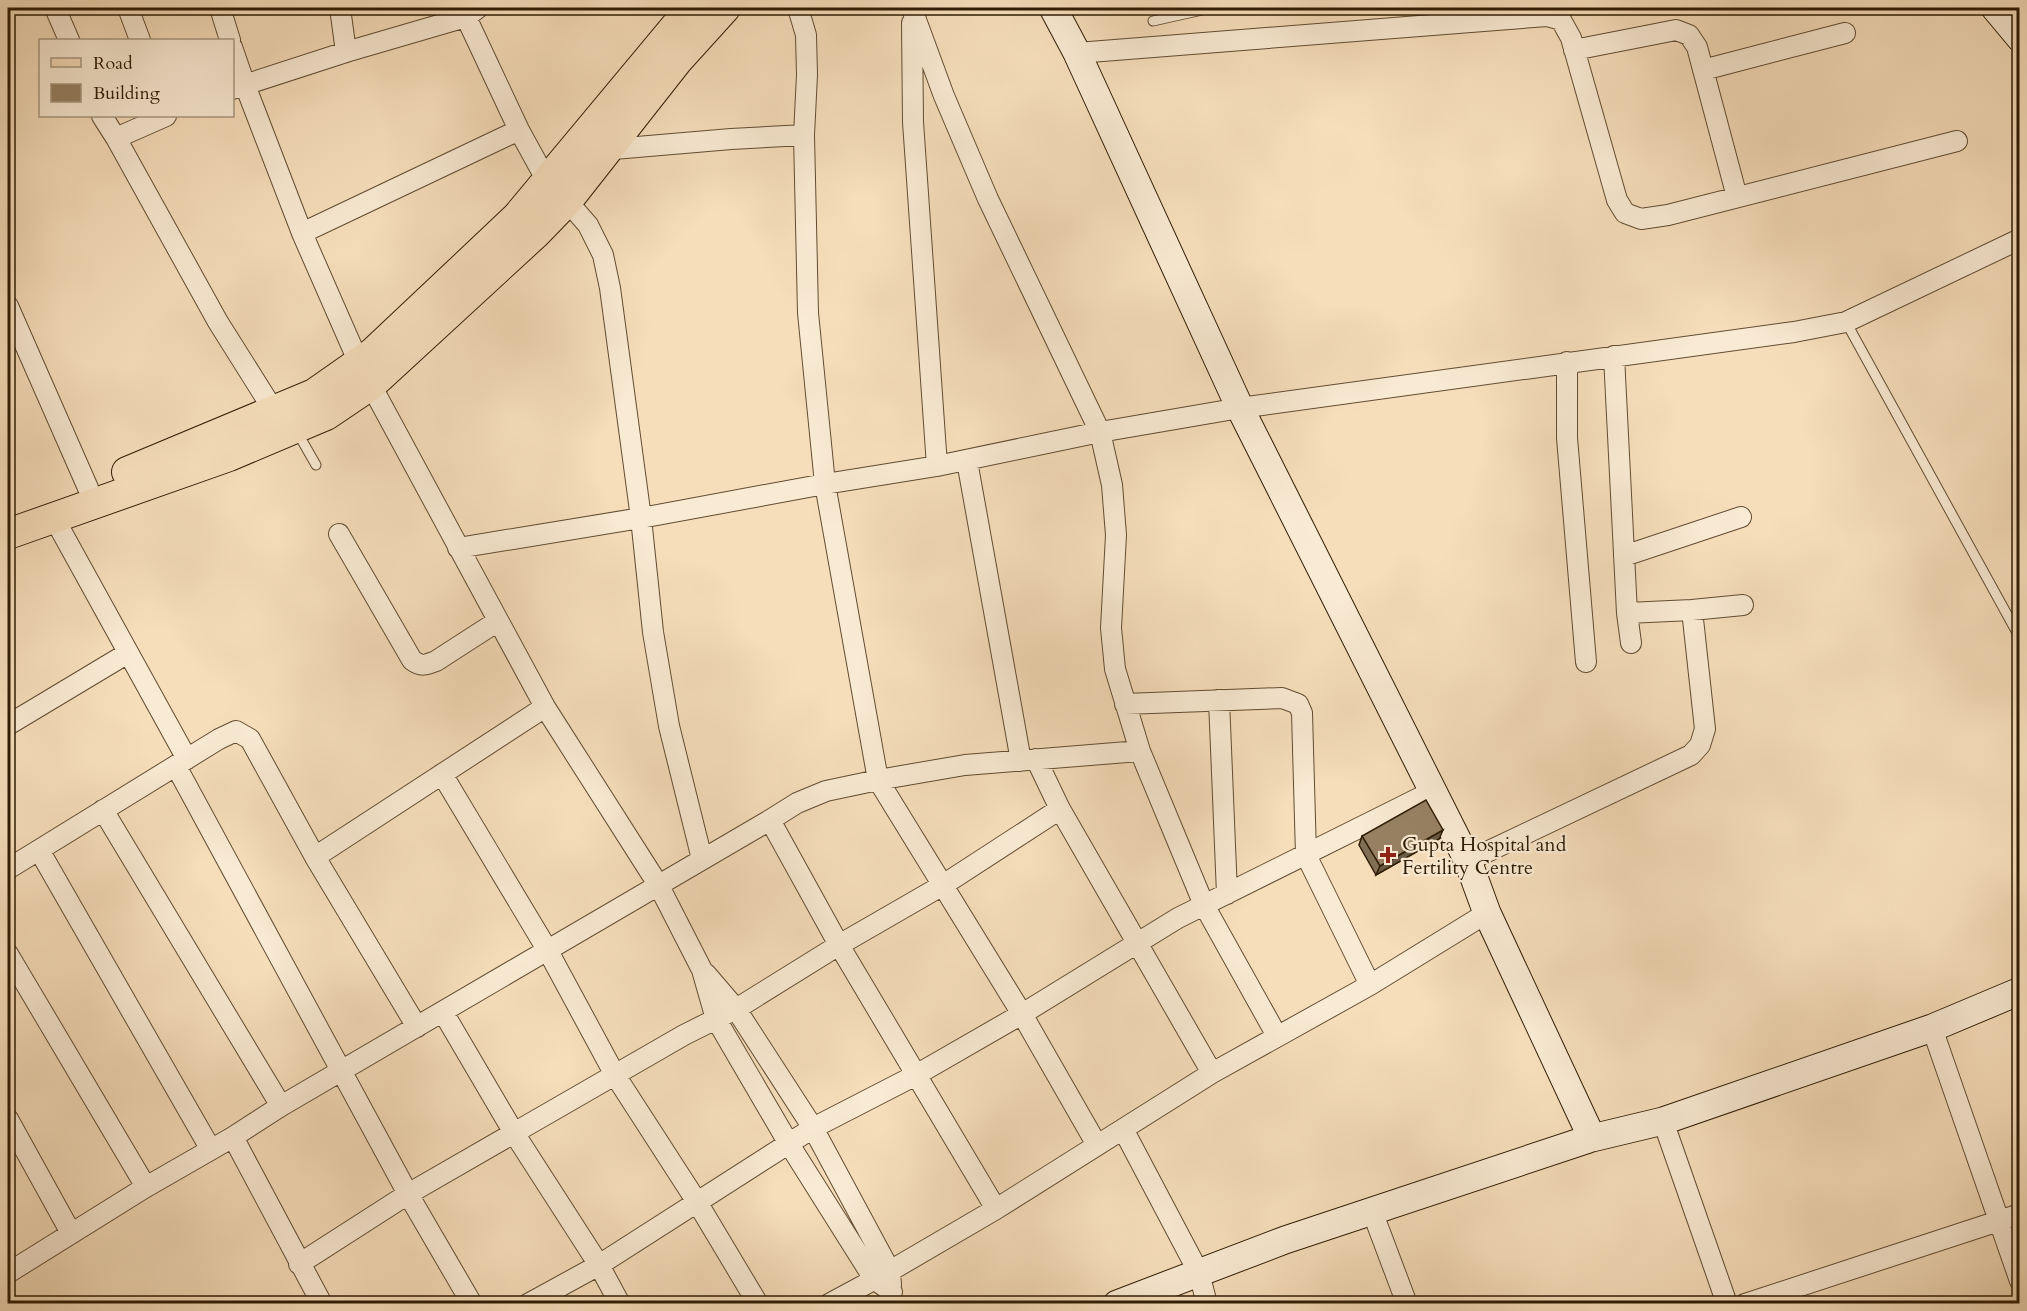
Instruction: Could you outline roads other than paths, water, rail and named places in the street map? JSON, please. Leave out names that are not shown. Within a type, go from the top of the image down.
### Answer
[{"type":"main road","points":[[557,192],[573,151],[691,8]]},
{"type":"main road","points":[[8,534],[228,456],[285,419],[314,394],[365,374],[374,352],[518,217],[557,192],[606,150],[677,61],[725,8]]},
{"type":"main road","points":[[8,521],[88,488],[285,419]]},
{"type":"street","points":[[55,8],[69,39]]},
{"type":"street","points":[[128,8],[140,39]]},
{"type":"street","points":[[220,8],[231,39]]},
{"type":"street","points":[[340,8],[346,52]]},
{"type":"street","points":[[798,8],[806,34],[807,75],[804,135],[808,313],[825,484],[878,780],[1022,1014],[1097,1145]]},
{"type":"street","points":[[912,8],[944,96],[988,199],[1100,432],[1112,485],[1116,535],[1111,628],[1115,669],[1125,705],[1140,751],[1204,905],[1277,1036]]},
{"type":"street","points":[[912,8],[913,122],[936,466]]},
{"type":"street","points":[[1053,8],[1077,53],[1240,408],[1468,861],[1487,913],[1592,1138]]},
{"type":"street","points":[[239,87],[346,52],[438,16],[472,12],[519,130],[557,192],[588,225],[603,255],[610,288],[641,518],[653,632],[669,726],[702,859]]},
{"type":"street","points":[[1077,53],[1548,15],[1561,20],[1571,38],[1617,200],[1625,213],[1641,219],[1668,215],[1957,141]]},
{"type":"street","points":[[1574,50],[1676,30],[1689,35],[1697,47],[1737,197]]},
{"type":"street","points":[[1703,70],[1845,33]]},
{"type":"street","points":[[234,58],[239,87],[365,374],[545,707],[659,886],[702,970],[716,1018],[789,1144],[882,1275]]},
{"type":"street","points":[[103,117],[219,322],[285,419]]},
{"type":"street","points":[[116,138],[164,117]]},
{"type":"street","points":[[302,233],[519,130]]},
{"type":"street","points":[[573,151],[804,135]]},
{"type":"street","points":[[458,548],[967,461],[1100,432],[1240,408],[1794,332],[1846,322],[2019,239]]},
{"type":"street","points":[[8,306],[88,488]]},
{"type":"street","points":[[1614,356],[1627,613],[1631,643]]},
{"type":"street","points":[[1567,362],[1567,438],[1586,662]]},
{"type":"street","points":[[967,461],[1029,760],[1138,942],[1212,1073]]},
{"type":"street","points":[[1624,556],[1741,517]]},
{"type":"street","points":[[54,518],[128,653],[181,762],[342,1071],[408,1194],[472,1304]]},
{"type":"street","points":[[339,534],[412,660],[418,665],[427,665],[436,661],[498,621]]},
{"type":"street","points":[[1627,613],[1743,605]]},
{"type":"street","points":[[1468,861],[1691,755],[1700,745],[1705,729],[1692,610]]},
{"type":"street","points":[[8,725],[128,653]]},
{"type":"street","points":[[1125,705],[1282,698],[1298,704],[1302,713],[1306,855],[1370,985]]},
{"type":"street","points":[[1219,700],[1227,894]]},
{"type":"street","points":[[315,857],[545,707]]},
{"type":"street","points":[[8,869],[181,762],[236,731],[249,739],[315,857],[417,1027]]},
{"type":"street","points":[[8,1273],[210,1148],[233,1137],[281,1106],[797,803],[826,791],[965,765],[1140,751]]},
{"type":"street","points":[[442,774],[548,951],[615,1075],[697,1202],[758,1304]]},
{"type":"street","points":[[528,1304],[599,1265],[813,1128],[916,1075],[1022,1014],[1178,918],[1433,791]]},
{"type":"street","points":[[299,1263],[408,1194],[716,1018],[736,1009],[839,945],[943,885],[1060,809]]},
{"type":"street","points":[[103,810],[281,1106]]},
{"type":"street","points":[[770,820],[839,945],[996,1209]]},
{"type":"street","points":[[39,850],[210,1148]]},
{"type":"street","points":[[829,1304],[996,1209],[1212,1073],[1370,985],[1487,913]]},
{"type":"street","points":[[8,954],[146,1187]]},
{"type":"street","points":[[702,970],[736,1009],[813,1128],[895,1298]]},
{"type":"street","points":[[1117,1304],[1285,1240],[1592,1138],[1663,1121],[1932,1028],[2019,991]]},
{"type":"street","points":[[443,1012],[514,1133],[599,1265],[620,1304]]},
{"type":"street","points":[[1932,1028],[2019,1281]]},
{"type":"street","points":[[8,1119],[71,1233]]},
{"type":"street","points":[[1663,1121],[1727,1304]]},
{"type":"street","points":[[1123,1129],[1199,1273],[1207,1304]]},
{"type":"street","points":[[233,1137],[322,1304]]},
{"type":"street","points":[[1372,1211],[1407,1304]]},
{"type":"street","points":[[1745,1304],[2019,1214]]},
{"type":"lane","points":[[1153,21],[1211,8]]},
{"type":"lane","points":[[1846,322],[2019,638]]},
{"type":"lane","points":[[285,419],[316,465]]},
{"type":"place","name":"Gupta Hospital and Fertility Centre","points":[[1388,855]]}]
